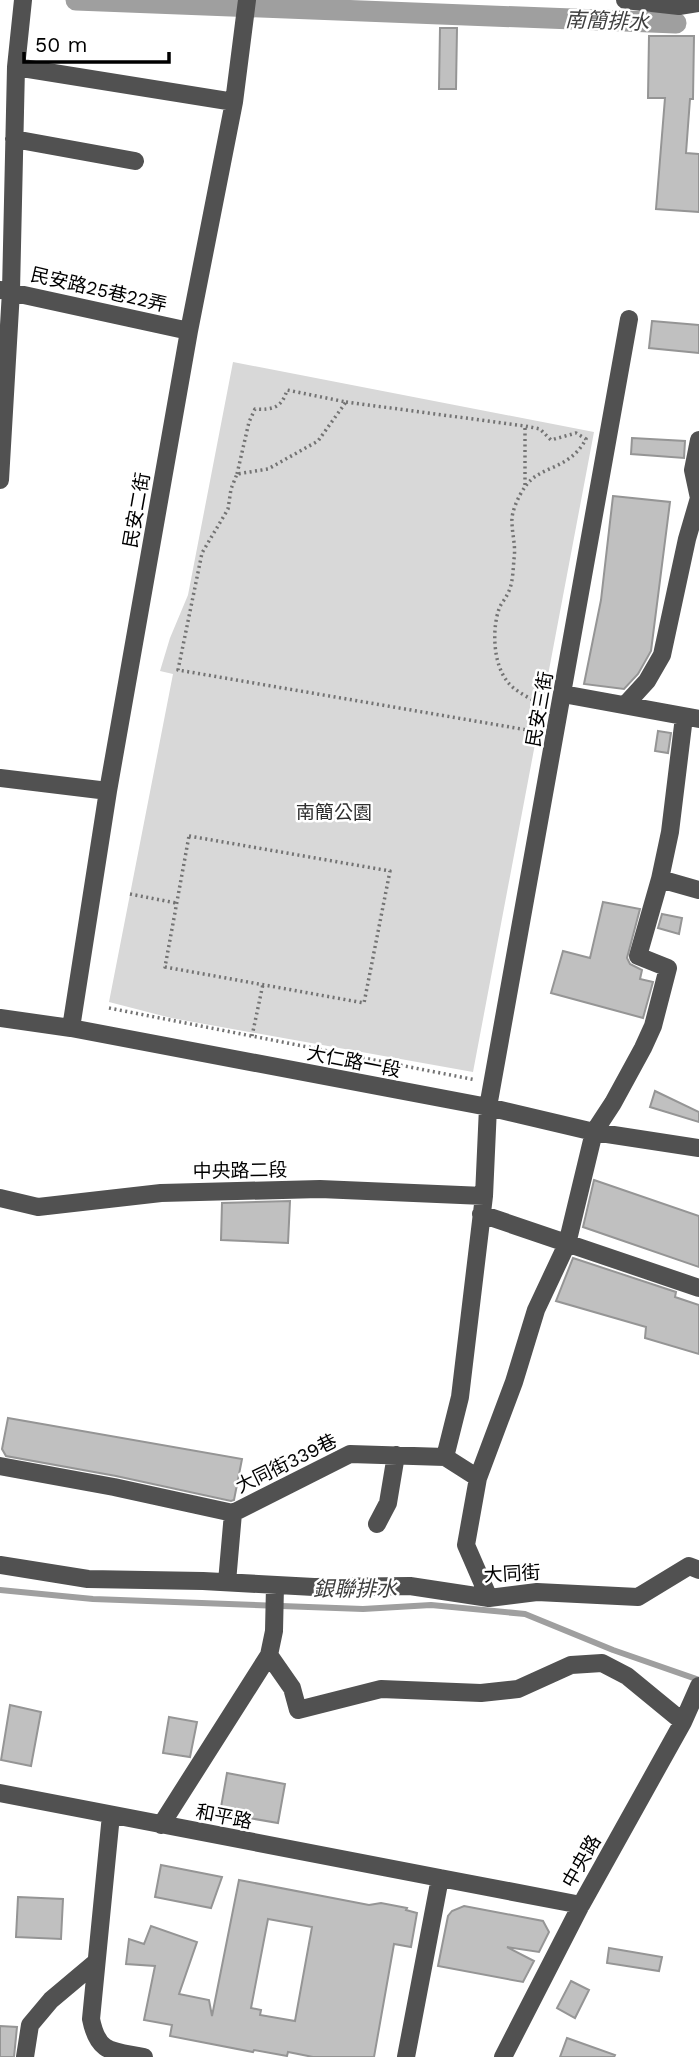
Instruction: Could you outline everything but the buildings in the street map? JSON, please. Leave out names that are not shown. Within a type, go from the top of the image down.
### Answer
[{"type":"street","points":[[0,480],[5,291],[16,67],[23,0]]},
{"type":"street","name":"民安二街","points":[[71,1028],[108,791],[189,331],[234,102],[247,0]]},
{"type":"street","points":[[625,0],[679,6],[699,3],[699,20]]},
{"type":"street","points":[[16,67],[234,102]]},
{"type":"street","points":[[14,139],[135,161]]},
{"type":"street","name":"民安路25巷22弄","points":[[5,291],[189,331]]},
{"type":"street","name":"民安三街","points":[[488,1107],[558,701],[629,319]]},
{"type":"street","points":[[626,704],[647,681],[662,655],[687,539],[699,498],[694,470],[699,440]]},
{"type":"street","points":[[489,1598],[466,1545],[478,1478],[514,1381],[536,1310],[567,1244],[594,1132],[613,1103],[653,1026],[668,968],[638,956],[660,879],[692,718],[626,704],[558,701]]},
{"type":"street","points":[[0,778],[108,791]]},
{"type":"street","points":[[660,879],[699,890]]},
{"type":"street","name":"大仁路一段","points":[[0,1018],[71,1028],[488,1107],[594,1132],[699,1148]]},
{"type":"street","points":[[478,1478],[445,1457],[460,1396],[482,1205],[488,1107]]},
{"type":"street","name":"中央路二段","points":[[0,1198],[38,1207],[161,1193],[320,1189],[482,1205],[567,1244],[699,1288]]},
{"type":"street","name":"大同街339巷","points":[[233,1513],[350,1454],[445,1457]]},
{"type":"street","points":[[377,1524],[388,1503],[396,1455]]},
{"type":"street","points":[[0,1466],[233,1513],[227,1582]]},
{"type":"street","name":"大同街","points":[[0,1565],[88,1580],[227,1582],[275,1586],[410,1586],[489,1598],[537,1592],[638,1597],[689,1566],[699,1570]]},
{"type":"street","points":[[161,1825],[269,1655],[274,1631],[275,1586]]},
{"type":"street","points":[[269,1655],[292,1688],[298,1710],[381,1689],[481,1693],[518,1689],[571,1665],[602,1664],[628,1675],[683,1722]]},
{"type":"street","name":"中央路","points":[[503,2057],[581,1905],[683,1722],[699,1687]]},
{"type":"street","name":"和平路","points":[[0,1793],[581,1905]]},
{"type":"street","points":[[111,1815],[91,2019],[95,2038],[111,2051],[144,2057]]},
{"type":"street","points":[[406,2057],[440,1878]]},
{"type":"street","points":[[25,2057],[30,2025],[51,2000],[95,1963]]},
{"type":"path","points":[[525,485],[542,472],[560,466],[579,452],[586,439],[576,433],[551,440],[540,429],[525,426],[346,402],[287,390],[278,407],[270,410],[255,409],[249,422],[237,474],[230,489],[228,509],[202,553],[178,670],[548,734]]},
{"type":"path","points":[[237,474],[268,470],[318,441],[346,402]]},
{"type":"path","points":[[525,426],[525,485],[511,518],[515,551],[511,585],[494,625],[498,663],[506,681],[520,693],[558,701]]},
{"type":"path","points":[[189,836],[390,871],[364,1003],[263,984],[165,967],[189,836]]},
{"type":"path","points":[[130,894],[176,903]]},
{"type":"path","points":[[252,1036],[263,984]]},
{"type":"path","points":[[109,1008],[481,1081]]},
{"type":"green space","name":"南簡公園","points":[[233,362],[594,432],[473,1072],[171,1018],[109,1002],[173,674],[160,671],[188,595]]},
{"type":"waterway","name":"南簡排水","points":[[76,0],[676,23]]},
{"type":"waterway","name":"銀聯排水","points":[[0,1590],[93,1599],[363,1609],[431,1605],[525,1614],[613,1650],[699,1680]]}]
